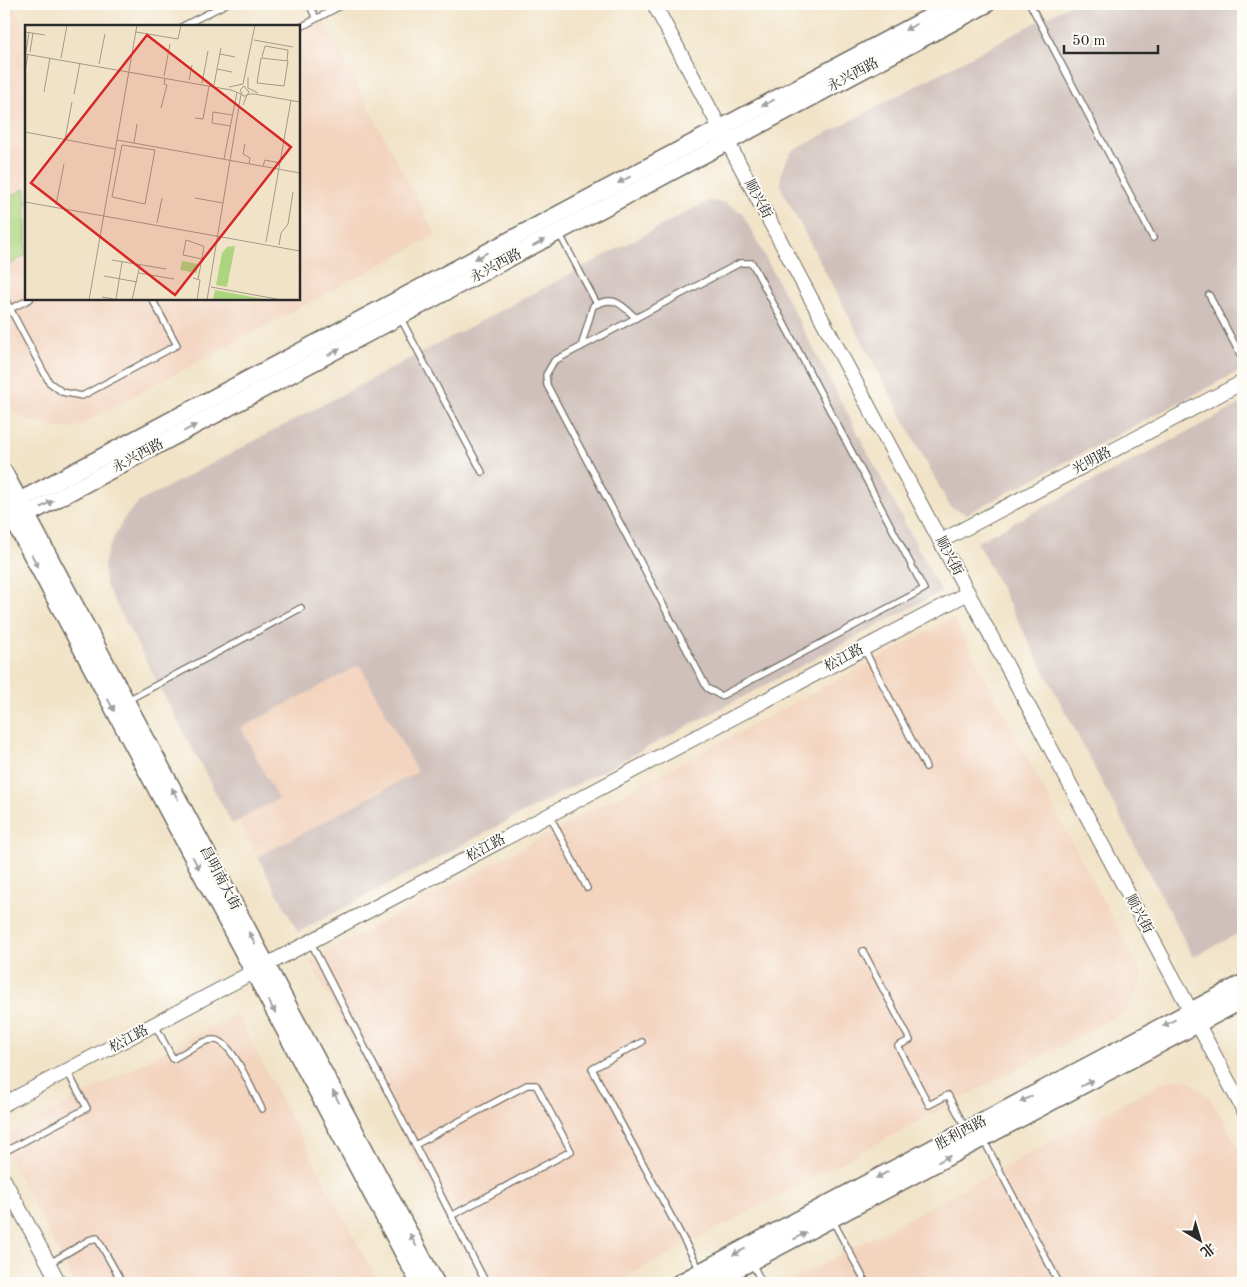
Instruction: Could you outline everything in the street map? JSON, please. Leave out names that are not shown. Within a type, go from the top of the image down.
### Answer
[{"type":"main road","name":"永兴西路","points":[[11,512],[400,317],[559,232],[724,135],[954,4]]},
{"type":"main road","name":"永兴西路","points":[[11,512],[724,135],[986,4]]},
{"type":"main road","name":"昌明南大街","points":[[4,472],[11,512],[260,969],[436,1283]]},
{"type":"main road","name":"昌明南大街","points":[[11,512],[126,701],[419,1283]]},
{"type":"main road","name":"胜利西路","points":[[679,1283],[706,1278],[751,1262],[832,1219],[982,1139],[1195,1018],[1243,983]]},
{"type":"main road","name":"胜利西路","points":[[706,1278],[967,1130],[1195,1018],[1243,1000]]},
{"type":"street","name":"顺兴街","points":[[654,4],[1243,1109]]},
{"type":"street","name":"光明路","points":[[941,541],[1243,382]]},
{"type":"street","name":"松江路","points":[[4,1104],[968,593]]},
{"type":"street","points":[[4,1180],[59,1283]]},
{"type":"lane","points":[[185,25],[226,4]]},
{"type":"lane","points":[[309,4],[316,18]]},
{"type":"lane","points":[[300,27],[344,4]]},
{"type":"lane","points":[[1030,4],[1153,238]]},
{"type":"lane","points":[[559,232],[597,304]]},
{"type":"lane","points":[[740,263],[752,263],[924,589],[721,696],[707,688],[547,385],[546,375],[554,361],[581,347],[740,263]]},
{"type":"lane","points":[[1209,295],[1243,360]]},
{"type":"lane","points":[[4,297],[49,382],[62,392],[82,396],[177,345],[153,300]]},
{"type":"lane","points":[[10,309],[28,300]]},
{"type":"lane","points":[[581,347],[587,321],[593,306],[603,300],[614,301],[636,318]]},
{"type":"lane","points":[[400,317],[482,472]]},
{"type":"lane","points":[[126,701],[301,608]]},
{"type":"lane","points":[[863,648],[926,767]]},
{"type":"lane","points":[[549,814],[586,888]]},
{"type":"lane","points":[[310,942],[486,1283]]},
{"type":"lane","points":[[863,951],[910,1040],[898,1046],[929,1106],[948,1096],[967,1130]]},
{"type":"lane","points":[[155,1025],[173,1059],[208,1040],[217,1040],[228,1046],[262,1109]]},
{"type":"lane","points":[[642,1042],[592,1069],[706,1278]]},
{"type":"lane","points":[[4,1152],[87,1108],[67,1071]]},
{"type":"lane","points":[[415,1146],[527,1085],[536,1085],[571,1151],[452,1216]]},
{"type":"lane","points":[[982,1139],[1059,1283]]},
{"type":"lane","points":[[832,1219],[866,1283]]},
{"type":"lane","points":[[48,1264],[90,1240],[97,1238],[119,1277]]},
{"type":"lane","points":[[751,1262],[762,1283]]},
{"type":"shaded area","points":[[4,4],[12,4],[25,28],[25,300],[300,300],[300,33],[323,21],[436,235],[74,428],[57,428],[28,420],[11,408],[4,394]]},
{"type":"shaded area","points":[[1071,4],[1243,4],[1243,369],[967,514],[950,507],[783,192],[780,182],[782,170],[791,152]]},
{"type":"shaded area","points":[[708,201],[726,203],[742,213],[941,592],[298,932],[258,857],[417,772],[360,665],[241,728],[278,799],[232,824],[105,583],[104,564],[109,548],[124,518],[139,502]]},
{"type":"shaded area","points":[[1243,403],[1243,931],[1193,957],[977,542]]},
{"type":"shaded area","points":[[953,618],[1143,976],[1126,1011],[615,1283],[481,1283],[310,961]]},
{"type":"shaded area","points":[[360,664],[417,773],[258,857],[239,821],[278,799],[241,728]]},
{"type":"shaded area","points":[[236,1014],[378,1283],[75,1283],[4,1148],[4,1137]]},
{"type":"shaded area","points":[[1188,1079],[1208,1096],[1243,1156],[1243,1283],[787,1283],[1165,1081]]},
{"type":"green space","points":[[25,189],[25,256],[6,266],[4,261],[4,200]]}]
